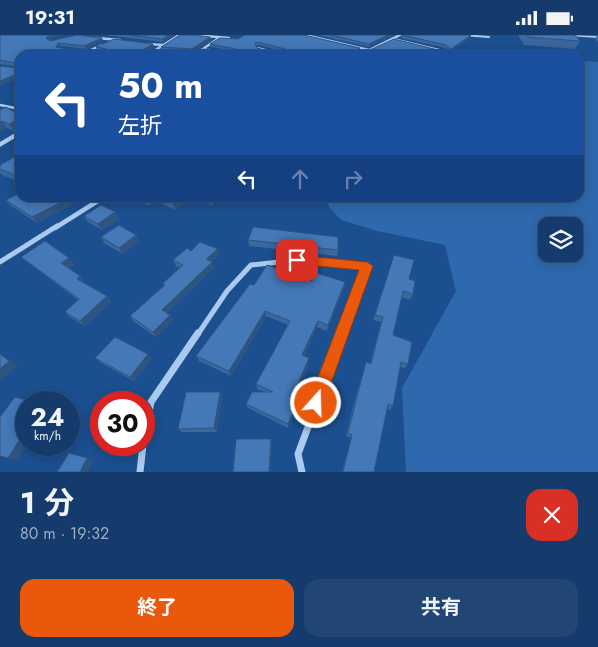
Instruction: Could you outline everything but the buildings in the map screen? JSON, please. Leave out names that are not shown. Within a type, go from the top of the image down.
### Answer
[{"type":"street","points":[[155,50],[180,35]]},
{"type":"street","points":[[194,35],[238,39]]},
{"type":"street","points":[[305,35],[369,50],[400,35]]},
{"type":"street","points":[[567,35],[598,37]]},
{"type":"street","points":[[87,36],[123,41]]},
{"type":"street","points":[[203,49],[220,37]]},
{"type":"street","points":[[91,50],[114,39]]},
{"type":"street","points":[[143,43],[163,45]]},
{"type":"street","points":[[203,49],[208,50]]},
{"type":"street","points":[[0,145],[15,135]]},
{"type":"street","points":[[0,262],[96,202]]},
{"type":"street","points":[[155,396],[227,291],[251,265],[297,260],[367,266],[298,454],[302,472]]},
{"type":"street","points":[[140,472],[142,456]]},
{"type":"lane","points":[[463,35],[489,37]]},
{"type":"lane","points":[[394,39],[440,50]]},
{"type":"lane","points":[[258,48],[265,50]]},
{"type":"lane","points":[[0,105],[15,108]]},
{"type":"shaded area","points":[[584,61],[598,62],[598,472],[406,472],[402,388],[456,291],[445,245],[377,231],[341,220],[327,202],[584,202]]},
{"type":"route","points":[[297,260],[367,266],[316,403]]}]
